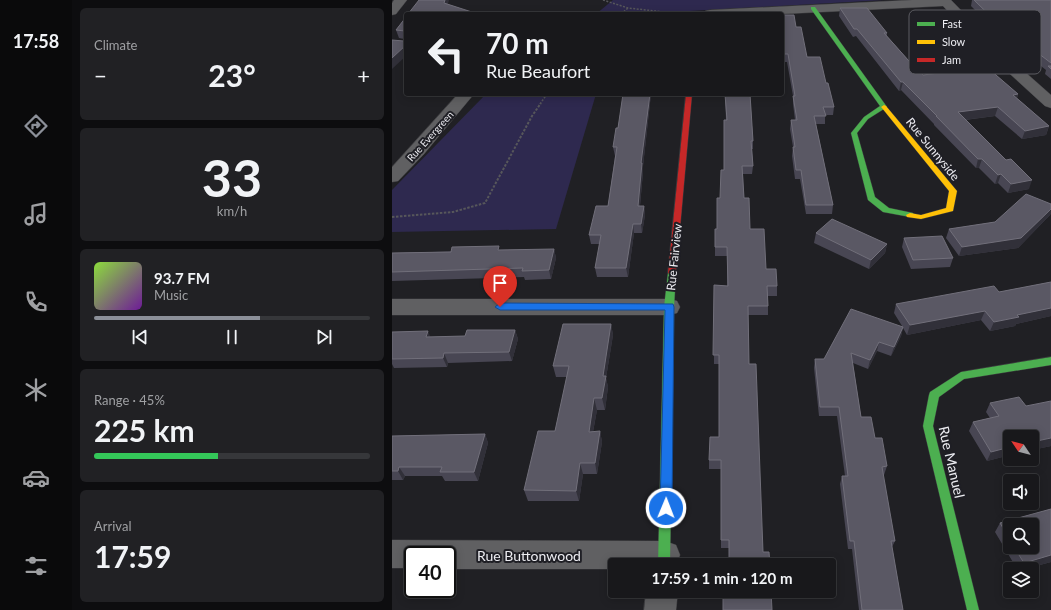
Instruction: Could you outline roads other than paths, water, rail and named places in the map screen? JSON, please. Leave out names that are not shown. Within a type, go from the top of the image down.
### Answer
[{"type":"street","points":[[392,11],[401,0]]},
{"type":"street","points":[[744,12],[945,1],[954,10]]},
{"type":"street","name":"Rue Sunnyside","points":[[813,8],[884,107],[952,191],[950,209],[921,217],[886,210],[871,198],[854,133],[866,118],[884,107]]},
{"type":"street","points":[[1019,74],[1051,103]]},
{"type":"street","name":"Rue Evergreen","points":[[392,177],[418,150],[464,96]]},
{"type":"street","name":"Rue Fairview","points":[[665,558],[669,307],[688,124],[689,96]]},
{"type":"street","points":[[392,307],[669,307]]},
{"type":"street","name":"Rue Manuel","points":[[973,610],[928,426],[934,395],[961,376],[1051,361]]},
{"type":"street","name":"Rue Buttonwood","points":[[392,554],[608,559]]},
{"type":"street","points":[[660,610],[661,598]]}]
